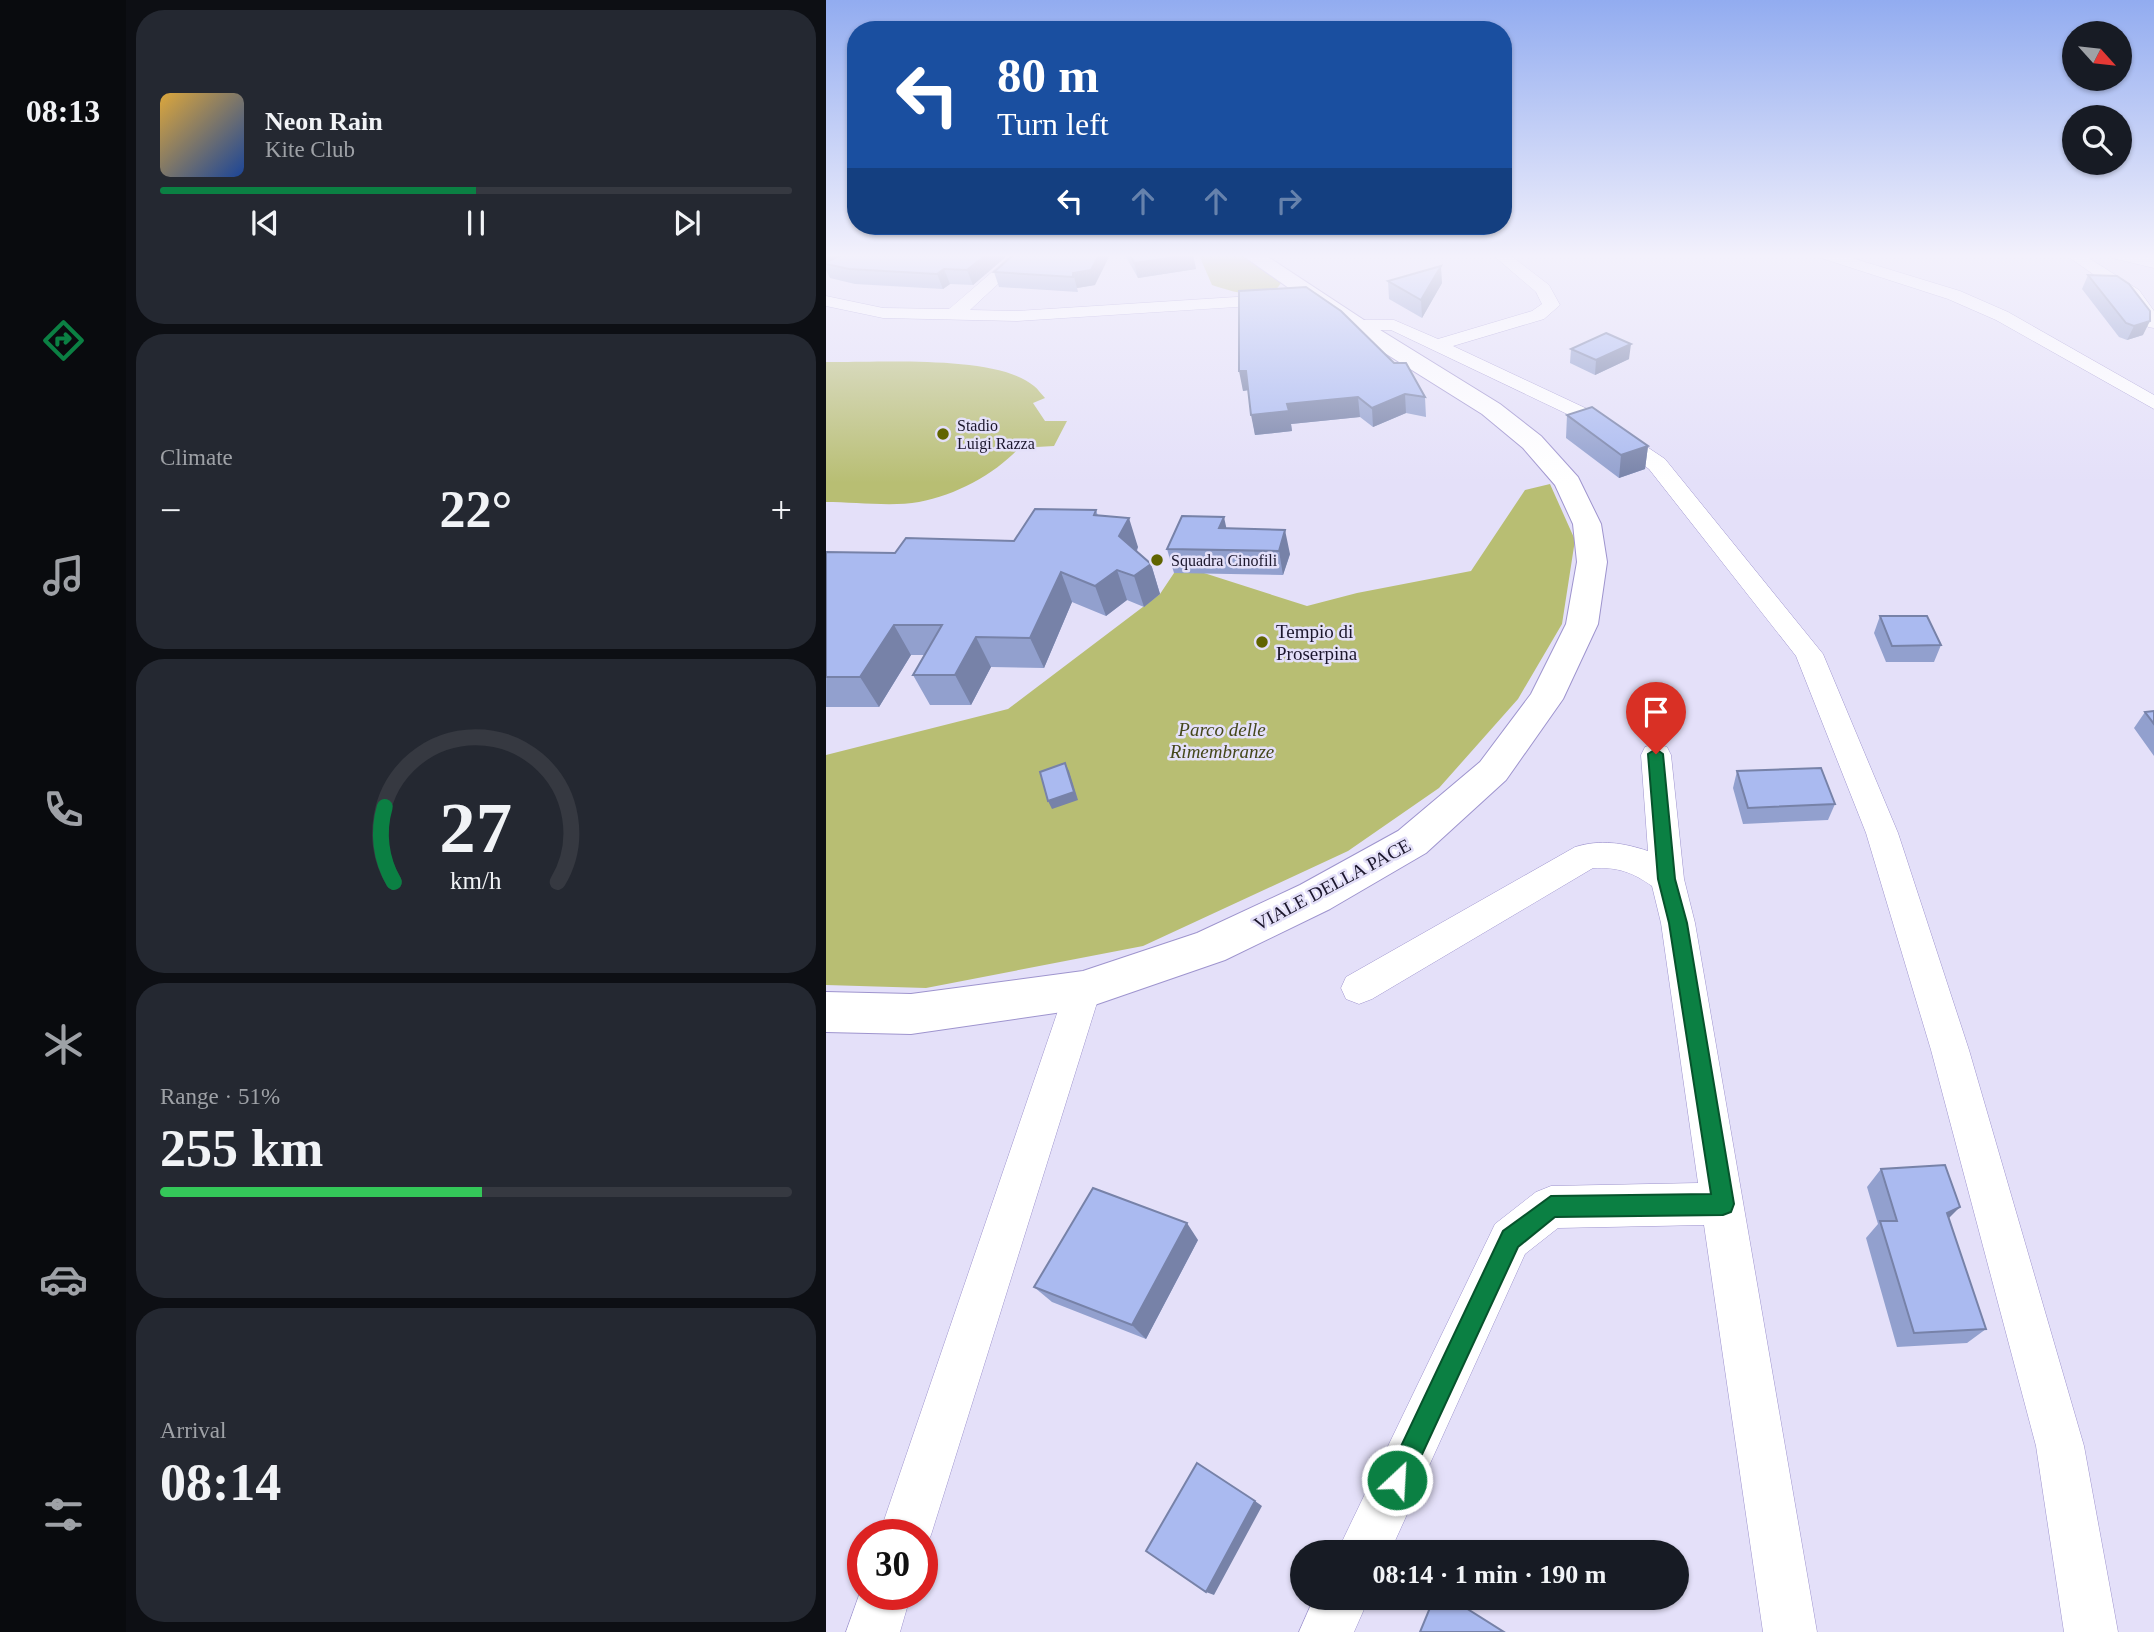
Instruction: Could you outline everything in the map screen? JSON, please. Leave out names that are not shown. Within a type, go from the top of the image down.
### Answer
[{"type":"main road","name":"VIALE DELLA PACE","points":[[826,1012],[911,1014],[1083,990],[1210,947],[1315,897],[1412,842],[1493,771],[1546,699],[1582,624],[1592,562],[1587,524],[1568,483],[1532,442],[1492,409],[1366,331]]},
{"type":"street","points":[[1407,331],[1591,418],[1657,464],[1809,654],[1882,834],[1951,1050],[2060,1446],[2091,1632]]},
{"type":"street","points":[[1437,345],[1484,331]]},
{"type":"street","points":[[2028,331],[2154,403]]},
{"type":"street","points":[[1656,754],[1667,879],[1678,923],[1790,1632]]},
{"type":"street","points":[[1359,988],[1587,856],[1620,854],[1638,859],[1667,879]]},
{"type":"street","points":[[910,1519],[1083,990]]},
{"type":"street","points":[[1369,1540],[1510,1239],[1551,1207],[1723,1204]]},
{"type":"street","points":[[873,1632],[880,1610]]},
{"type":"street","points":[[1326,1632],[1336,1610]]},
{"type":"green space","name":"Stadio Luigi Razza","points":[[826,362],[934,362],[993,369],[1016,376],[1037,389],[1045,398],[1033,403],[1045,421],[1067,421],[1054,446],[1019,448],[986,475],[933,499],[885,504],[826,502]]},
{"type":"green space","name":"Parco delle Rimembranze","points":[[1550,484],[1575,540],[1562,624],[1518,699],[1439,788],[1348,851],[1143,946],[926,988],[826,985],[826,755],[1008,709],[1160,594],[1174,573],[1204,573],[1307,606],[1357,593],[1471,571],[1525,490]]},
{"type":"building","points":[[1239,331],[1362,331],[1394,363],[1406,363],[1425,397],[1405,394],[1372,408],[1358,397],[1287,404],[1289,411],[1251,415],[1246,371],[1239,371]]},
{"type":"building","points":[[1606,333],[1631,344],[1596,360],[1571,349]]},
{"type":"building","points":[[1592,407],[1648,446],[1621,455],[1567,415]]},
{"type":"building","points":[[1035,509],[1096,510],[1094,515],[1129,518],[1119,536],[1151,564],[1134,576],[1117,570],[1095,586],[1061,572],[1030,638],[976,637],[955,675],[913,675],[942,625],[894,625],[860,677],[826,677],[826,552],[895,553],[906,538],[1014,541]]},
{"type":"building","points":[[1182,516],[1224,517],[1219,528],[1285,530],[1279,551],[1167,549]]},
{"type":"building","points":[[1880,616],[1927,616],[1941,645],[1892,646]]},
{"type":"building","points":[[2154,711],[2154,724],[2145,712]]},
{"type":"building","points":[[1065,763],[1074,792],[1048,801],[1040,772]]},
{"type":"building","points":[[1821,768],[1835,804],[1748,808],[1737,771]]},
{"type":"building","points":[[1945,1165],[1960,1207],[1947,1213],[1986,1329],[1914,1333],[1880,1221],[1897,1221],[1881,1169]]},
{"type":"building","points":[[1093,1188],[1187,1223],[1132,1325],[1034,1287]]},
{"type":"building","points":[[1197,1463],[1255,1501],[1206,1592],[1146,1551]]},
{"type":"building","points":[[1429,1610],[1469,1610],[1504,1632],[1420,1632]]},
{"type":"place","name":"Stadio Luigi Razza","points":[[943,434]]},
{"type":"place","name":"Squadra Cinofili","points":[[1157,560]]},
{"type":"place","name":"Tempio di Proserpina","points":[[1262,642]]},
{"type":"route","points":[[1397,1480],[1510,1239],[1551,1207],[1723,1204],[1678,923],[1667,879],[1656,754]]}]
